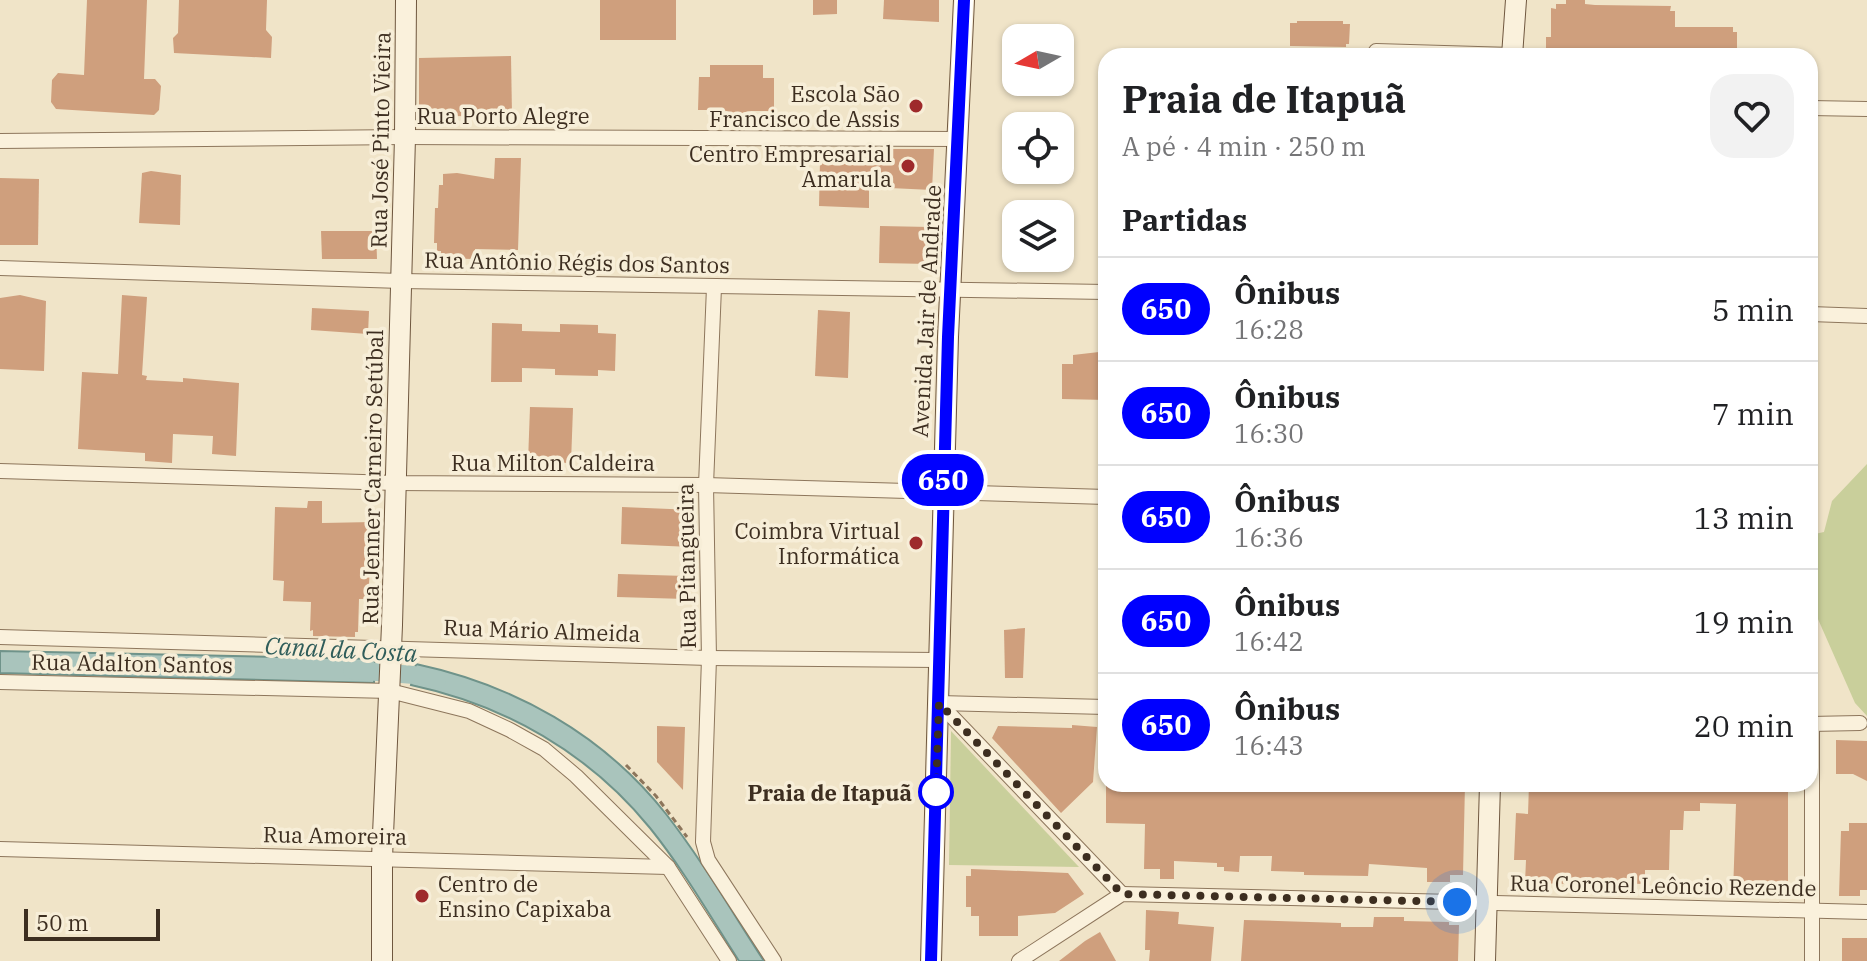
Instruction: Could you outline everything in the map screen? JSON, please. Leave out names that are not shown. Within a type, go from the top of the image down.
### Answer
[{"type":"main road","name":"Rua José Pinto Vieira","points":[[401,281],[406,0]]},
{"type":"main road","name":"Avenida Jair de Andrade","points":[[931,961],[949,291],[964,0]]},
{"type":"main road","points":[[1513,48],[1516,0]]},
{"type":"main road","name":"Rua Jenner Carneiro Setúbal","points":[[382,961],[382,858],[390,688],[401,281]]},
{"type":"main road","points":[[1485,961],[1490,792]]},
{"type":"street","points":[[1818,108],[1867,109]]},
{"type":"street","name":"Rua Porto Alegre","points":[[0,141],[405,137],[958,139]]},
{"type":"street","name":"Rua Antônio Régis dos Santos","points":[[0,268],[401,281],[1098,292]]},
{"type":"street","name":"Rua Pitangueira","points":[[714,287],[706,485],[709,658],[704,845],[711,865],[774,961]]},
{"type":"street","points":[[1818,314],[1867,316]]},
{"type":"street","name":"Rua Milton Caldeira","points":[[0,471],[396,483],[706,485],[1098,497]]},
{"type":"street","name":"Rua Mário Almeida","points":[[0,637],[391,653],[938,660]]},
{"type":"street","name":"Rua Adalton Santos","points":[[0,682],[390,688],[469,711],[544,749],[576,776],[668,867],[729,961]]},
{"type":"street","points":[[939,703],[1098,707]]},
{"type":"street","points":[[939,703],[1122,894],[1019,961]]},
{"type":"street","points":[[1818,724],[1860,723]]},
{"type":"street","points":[[1811,792],[1812,961]]},
{"type":"street","name":"Rua Amoreira","points":[[0,849],[668,867]]},
{"type":"street","name":"Rua Coronel Leôncio Rezende","points":[[1122,894],[1867,912]]},
{"type":"path","points":[[626,765],[663,804],[689,840]]},
{"type":"green space","points":[[1867,464],[1867,716],[1855,703],[1818,619],[1818,533],[1824,532],[1832,501]]},
{"type":"green space","points":[[951,731],[1079,867],[949,865]]},
{"type":"water","points":[[0,651],[375,659],[374,683],[0,673]]},
{"type":"water","points":[[416,664],[488,685],[522,700],[585,737],[614,760],[666,814],[764,961],[739,961],[650,828],[600,777],[572,755],[512,719],[479,705],[411,685]]},
{"type":"building","points":[[87,0],[147,0],[144,79],[155,79],[161,86],[159,110],[154,115],[56,109],[51,102],[52,80],[58,73],[84,75]]},
{"type":"building","points":[[179,0],[267,0],[266,30],[272,37],[271,58],[174,53],[173,38],[178,33]]},
{"type":"building","points":[[600,0],[676,0],[676,40],[600,40]]},
{"type":"building","points":[[813,0],[837,0],[837,14],[813,15]]},
{"type":"building","points":[[884,0],[939,0],[939,22],[883,19]]},
{"type":"building","points":[[1566,0],[1585,0],[1585,4],[1595,5],[1671,6],[1670,11],[1675,11],[1675,27],[1733,27],[1733,32],[1737,32],[1737,48],[1546,48],[1546,37],[1551,37],[1551,8],[1556,9],[1556,4],[1566,4]]},
{"type":"building","points":[[1343,21],[1343,24],[1350,24],[1349,44],[1346,47],[1290,46],[1290,23]]},
{"type":"building","points":[[511,56],[512,115],[419,117],[419,58]]},
{"type":"building","points":[[710,65],[763,65],[763,78],[774,78],[774,111],[737,114],[723,110],[698,110],[699,77],[710,77]]},
{"type":"building","points":[[884,149],[934,149],[932,190],[869,187],[869,208],[819,206],[820,161],[884,163]]},
{"type":"building","points":[[495,158],[521,158],[518,250],[475,249],[475,258],[472,259],[441,258],[441,251],[437,251],[437,243],[434,243],[435,208],[438,208],[443,174],[494,179]]},
{"type":"building","points":[[151,171],[181,175],[180,225],[139,223],[142,173]]},
{"type":"building","points":[[0,178],[39,179],[38,245],[0,245]]},
{"type":"building","points":[[880,226],[930,227],[930,264],[879,263]]},
{"type":"building","points":[[321,231],[376,231],[377,259],[322,259]]},
{"type":"building","points":[[20,295],[46,301],[44,371],[0,369],[0,298]]},
{"type":"building","points":[[122,295],[147,297],[142,375],[147,376],[146,380],[183,382],[183,378],[239,383],[236,456],[212,454],[213,436],[173,434],[172,463],[145,461],[145,453],[78,449],[82,372],[118,374]]},
{"type":"building","points":[[312,308],[369,311],[368,334],[311,330]]},
{"type":"building","points":[[818,310],[850,312],[848,378],[815,376]]},
{"type":"building","points":[[492,323],[522,324],[522,331],[560,332],[560,324],[598,325],[598,333],[616,334],[615,371],[598,370],[598,376],[555,375],[555,369],[522,368],[522,382],[491,382]]},
{"type":"building","points":[[1098,352],[1098,400],[1062,399],[1062,364],[1073,364],[1073,355]]},
{"type":"building","points":[[530,407],[573,408],[571,463],[528,462]]},
{"type":"building","points":[[308,501],[322,501],[322,523],[373,522],[368,599],[359,599],[358,632],[355,632],[355,637],[313,636],[313,630],[310,631],[311,602],[283,601],[284,581],[273,580],[275,507],[307,508]]},
{"type":"building","points":[[622,507],[694,510],[692,547],[621,544]]},
{"type":"building","points":[[618,574],[686,576],[686,599],[617,597]]},
{"type":"building","points":[[1025,628],[1023,678],[1005,678],[1004,630]]},
{"type":"building","points":[[1072,725],[1097,727],[1093,782],[1061,813],[992,738],[998,726],[1072,728]]},
{"type":"building","points":[[657,726],[685,727],[683,790],[657,762]]},
{"type":"building","points":[[1836,740],[1867,741],[1867,781],[1853,774],[1836,774]]},
{"type":"building","points":[[1106,792],[1465,792],[1463,875],[1450,875],[1450,882],[1427,882],[1427,868],[1369,864],[1368,876],[1304,875],[1304,872],[1271,871],[1272,856],[1240,856],[1239,872],[1224,871],[1224,867],[1217,867],[1217,863],[1174,861],[1174,879],[1160,879],[1160,869],[1144,869],[1145,824],[1106,823]]},
{"type":"building","points":[[1529,792],[1788,792],[1788,894],[1733,893],[1736,804],[1700,803],[1700,811],[1684,811],[1683,830],[1670,830],[1669,870],[1645,870],[1645,884],[1605,883],[1605,890],[1574,889],[1574,884],[1525,883],[1526,860],[1514,860],[1516,813],[1528,814]]},
{"type":"building","points":[[1849,823],[1867,823],[1867,890],[1860,890],[1860,896],[1839,896],[1841,831],[1849,831]]},
{"type":"building","points":[[971,869],[1068,873],[1084,894],[1055,913],[1018,916],[1018,936],[979,936],[979,916],[971,916],[971,907],[966,907],[966,876],[971,876]]},
{"type":"building","points":[[1146,910],[1179,912],[1178,924],[1214,927],[1211,961],[1149,961],[1150,950],[1145,950]]},
{"type":"building","points":[[1374,917],[1404,917],[1404,921],[1459,925],[1458,961],[1241,961],[1244,920],[1373,927]]},
{"type":"building","points":[[1100,932],[1116,961],[1059,961],[1085,941]]},
{"type":"building","points":[[1842,938],[1867,938],[1867,961],[1842,961]]},
{"type":"waterway","name":"Canal da Costa","points":[[352,670],[437,680]]},
{"type":"bus line","name":"650","points":[[931,961],[949,291],[964,0]]},
{"type":"place","name":"Escola São Francisco de Assis","points":[[916,106]]},
{"type":"place","name":"Centro Empresarial Amarula","points":[[908,166]]},
{"type":"place","name":"Coimbra Virtual Informática","points":[[916,543]]},
{"type":"place","name":"Praia de Itapuã","points":[[936,792]]},
{"type":"place","name":"Centro de Ensino Capixaba","points":[[422,896]]},
{"type":"route","points":[[936,792],[939,703],[1122,894],[1457,902]]}]
